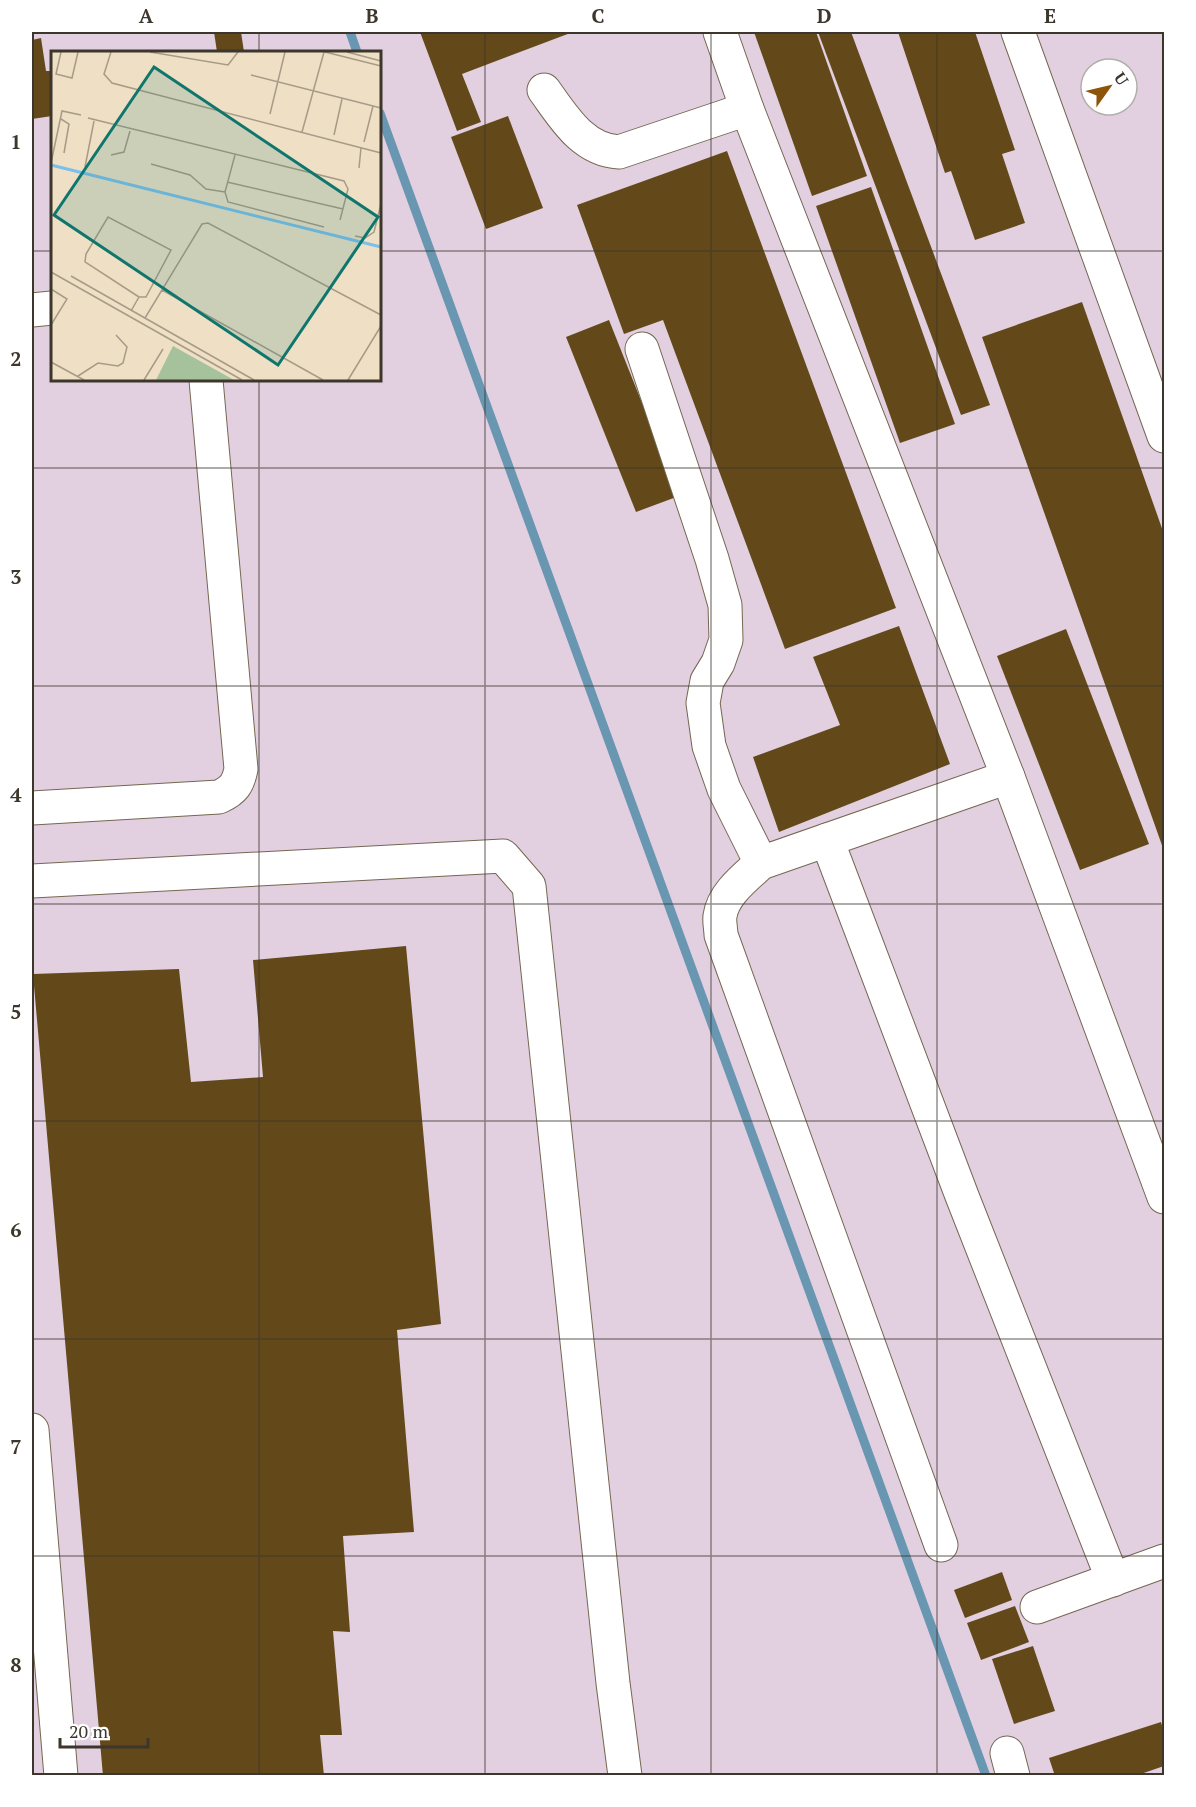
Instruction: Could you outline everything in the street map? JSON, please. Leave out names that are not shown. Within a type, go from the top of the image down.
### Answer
[{"type":"lane","points":[[720,32],[747,109],[1008,777],[1164,1197]]},
{"type":"lane","points":[[1018,32],[1164,436]]},
{"type":"lane","points":[[543,90],[571,128],[596,148],[607,152],[618,152],[747,109]]},
{"type":"lane","points":[[32,310],[51,308]]},
{"type":"lane","points":[[642,349],[725,605],[726,640],[718,663],[707,681],[703,703],[709,746],[724,789],[761,863]]},
{"type":"lane","points":[[32,808],[219,797],[231,792],[238,783],[241,769],[206,381]]},
{"type":"lane","points":[[941,1545],[721,935],[720,915],[738,885],[761,863],[1008,777]]},
{"type":"lane","points":[[827,840],[966,1207],[1113,1580]]},
{"type":"lane","points":[[32,881],[503,856],[529,886],[625,1776]]},
{"type":"lane","points":[[32,1430],[61,1776]]},
{"type":"lane","points":[[1037,1607],[1164,1561]]},
{"type":"shaded area","points":[[32,32],[1164,32],[1164,1775],[32,1775]]},
{"type":"building","points":[[214,32],[241,32],[244,51],[217,51]]},
{"type":"building","points":[[420,32],[573,32],[462,74],[481,122],[457,131]]},
{"type":"building","points":[[754,32],[816,32],[867,176],[812,196]]},
{"type":"building","points":[[818,32],[851,32],[990,405],[961,415]]},
{"type":"building","points":[[898,32],[975,32],[1015,150],[1002,154],[1025,223],[975,240],[951,171],[945,173]]},
{"type":"building","points":[[41,38],[46,71],[51,71],[51,116],[32,119],[32,40]]},
{"type":"building","points":[[508,116],[543,208],[486,229],[451,137]]},
{"type":"building","points":[[727,151],[896,608],[785,649],[663,320],[624,334],[577,205]]},
{"type":"building","points":[[871,187],[955,424],[900,443],[816,206]]},
{"type":"building","points":[[1082,302],[1164,534],[1164,851],[982,337]]},
{"type":"building","points":[[609,320],[679,496],[636,512],[566,337]]},
{"type":"building","points":[[899,626],[950,764],[779,832],[753,757],[840,725],[813,657]]},
{"type":"building","points":[[1066,629],[1149,844],[1080,870],[997,656]]},
{"type":"building","points":[[406,946],[441,1324],[397,1330],[414,1532],[343,1536],[350,1632],[333,1631],[342,1735],[320,1735],[324,1776],[103,1776],[33,974],[179,969],[191,1082],[263,1077],[253,960]]},
{"type":"building","points":[[1002,1572],[1012,1600],[965,1618],[954,1590]]},
{"type":"building","points":[[1015,1606],[1029,1642],[981,1660],[967,1623]]},
{"type":"building","points":[[1033,1646],[1055,1711],[1014,1724],[992,1659]]},
{"type":"building","points":[[1161,1722],[1164,1733],[1164,1766],[1135,1776],[1055,1776],[1049,1758]]},
{"type":"waterway","points":[[350,32],[357,51]]},
{"type":"waterway","points":[[381,116],[986,1776]]}]
